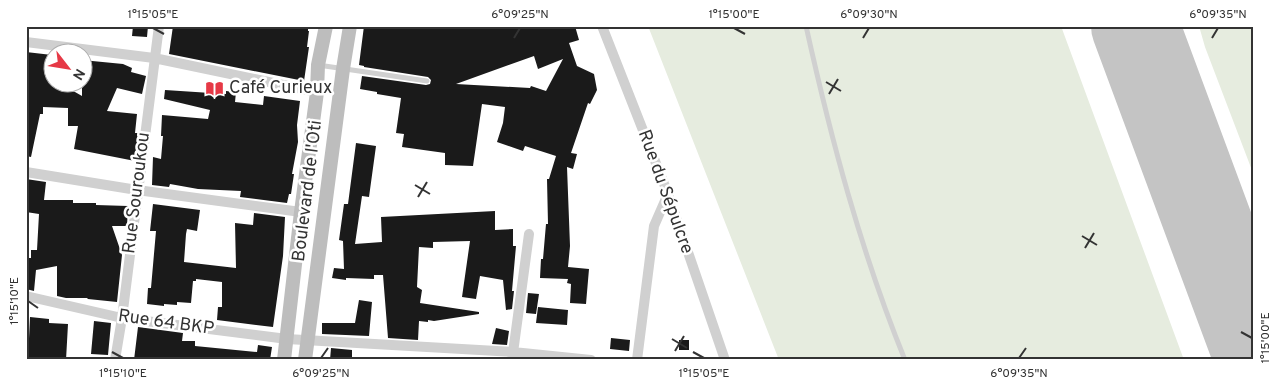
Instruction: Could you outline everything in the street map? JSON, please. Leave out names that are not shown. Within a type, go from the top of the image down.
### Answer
[{"type":"main road","name":"Boulevard de l'Oti","points":[[284,360],[317,92],[318,65],[326,26]]},
{"type":"main road","name":"Boulevard de l'Oti","points":[[305,360],[350,26]]},
{"type":"street","name":"Rue Souroukou","points":[[115,360],[159,26]]},
{"type":"street","name":"Rue du Sépulcre","points":[[602,26],[668,194],[725,360]]},
{"type":"street","points":[[26,42],[154,58],[317,92]]},
{"type":"street","points":[[26,172],[137,190],[301,212]]},
{"type":"street","points":[[637,360],[654,226],[668,194]]},
{"type":"street","points":[[512,356],[529,234]]},
{"type":"street","name":"Rue 64 BKP","points":[[26,296],[122,318],[287,339],[591,360]]},
{"type":"lane","points":[[806,26],[816,74],[855,220],[905,360]]},
{"type":"lane","points":[[318,65],[427,80]]},
{"type":"shaded area","points":[[648,26],[1061,26],[1184,360],[779,360]]},
{"type":"shaded area","points":[[1199,26],[1253,26],[1253,173],[1205,47]]},
{"type":"building","points":[[133,26],[148,26],[147,37],[132,36]]},
{"type":"building","points":[[173,26],[308,26],[307,47],[309,47],[304,81],[169,54]]},
{"type":"building","points":[[364,26],[530,26],[543,28],[543,26],[575,26],[579,40],[569,43],[577,66],[594,74],[597,90],[590,104],[588,103],[571,153],[577,154],[573,169],[567,167],[570,246],[568,267],[589,269],[586,304],[570,303],[571,284],[567,283],[568,279],[540,278],[546,224],[548,224],[547,179],[549,179],[556,156],[525,146],[523,151],[497,142],[503,123],[505,107],[482,104],[473,166],[445,165],[445,153],[402,147],[404,134],[396,133],[401,98],[360,89],[362,76],[426,85],[430,84],[431,80],[428,77],[359,65]],"holes":[[[534,56],[538,69],[563,59],[546,91],[531,86],[530,88],[456,84]]]},
{"type":"building","points":[[26,52],[42,54],[42,92],[75,92],[82,96],[82,92],[92,92],[92,61],[123,64],[132,68],[131,72],[146,76],[142,94],[117,88],[107,111],[137,114],[135,133],[138,133],[135,161],[74,149],[78,126],[68,126],[68,108],[43,107],[43,114],[40,114],[31,157],[26,156]]},
{"type":"building","points":[[165,90],[226,94],[226,91],[236,92],[235,102],[263,105],[264,96],[300,101],[297,125],[298,142],[292,174],[294,174],[291,194],[289,194],[287,203],[240,197],[241,191],[198,189],[170,184],[169,187],[152,185],[153,157],[161,159],[162,115],[208,119],[210,110],[164,99]]},
{"type":"building","points":[[356,143],[376,146],[369,197],[362,196],[355,244],[382,242],[381,217],[495,211],[495,230],[513,229],[513,246],[516,246],[512,309],[506,310],[503,280],[480,276],[476,299],[462,297],[470,241],[433,242],[433,248],[419,247],[417,287],[422,290],[420,303],[479,312],[479,314],[434,321],[428,320],[428,322],[419,321],[418,340],[388,338],[383,275],[374,275],[374,279],[346,278],[346,280],[332,278],[334,268],[344,269],[343,241],[339,240],[344,204],[348,204]]},
{"type":"building","points":[[26,179],[46,182],[44,200],[73,200],[73,203],[128,206],[127,226],[112,226],[122,255],[117,302],[57,296],[57,266],[36,270],[34,291],[26,289],[26,258],[31,258],[31,250],[37,250],[39,214],[26,212]]},
{"type":"building","points":[[153,204],[200,210],[197,231],[187,229],[184,262],[236,268],[235,223],[253,225],[254,213],[285,217],[283,256],[273,327],[217,320],[218,307],[222,307],[222,282],[196,279],[196,281],[193,281],[191,303],[177,302],[177,305],[164,304],[164,306],[147,304],[148,288],[151,288],[156,231],[150,231]]},
{"type":"building","points":[[528,293],[539,294],[536,314],[526,313]]},
{"type":"building","points":[[359,300],[372,302],[369,336],[322,334],[322,323],[355,323]]},
{"type":"building","points":[[538,307],[568,310],[567,325],[536,323]]},
{"type":"building","points":[[30,317],[49,319],[49,323],[68,324],[66,360],[28,360]]},
{"type":"building","points":[[94,321],[111,323],[108,355],[91,354]]},
{"type":"building","points":[[138,327],[183,333],[182,341],[195,341],[195,346],[257,352],[258,345],[272,347],[270,360],[180,358],[179,360],[134,360]]},
{"type":"building","points":[[496,328],[509,331],[507,345],[492,344]]},
{"type":"building","points":[[611,338],[630,340],[629,351],[610,349]]},
{"type":"building","points":[[679,340],[689,340],[689,350],[679,350]]},
{"type":"building","points":[[331,348],[352,350],[352,360],[330,360]]},
{"type":"runway","points":[[1135,26],[1253,344]]},
{"type":"place","name":"Café Curieux","points":[[215,88]]}]
